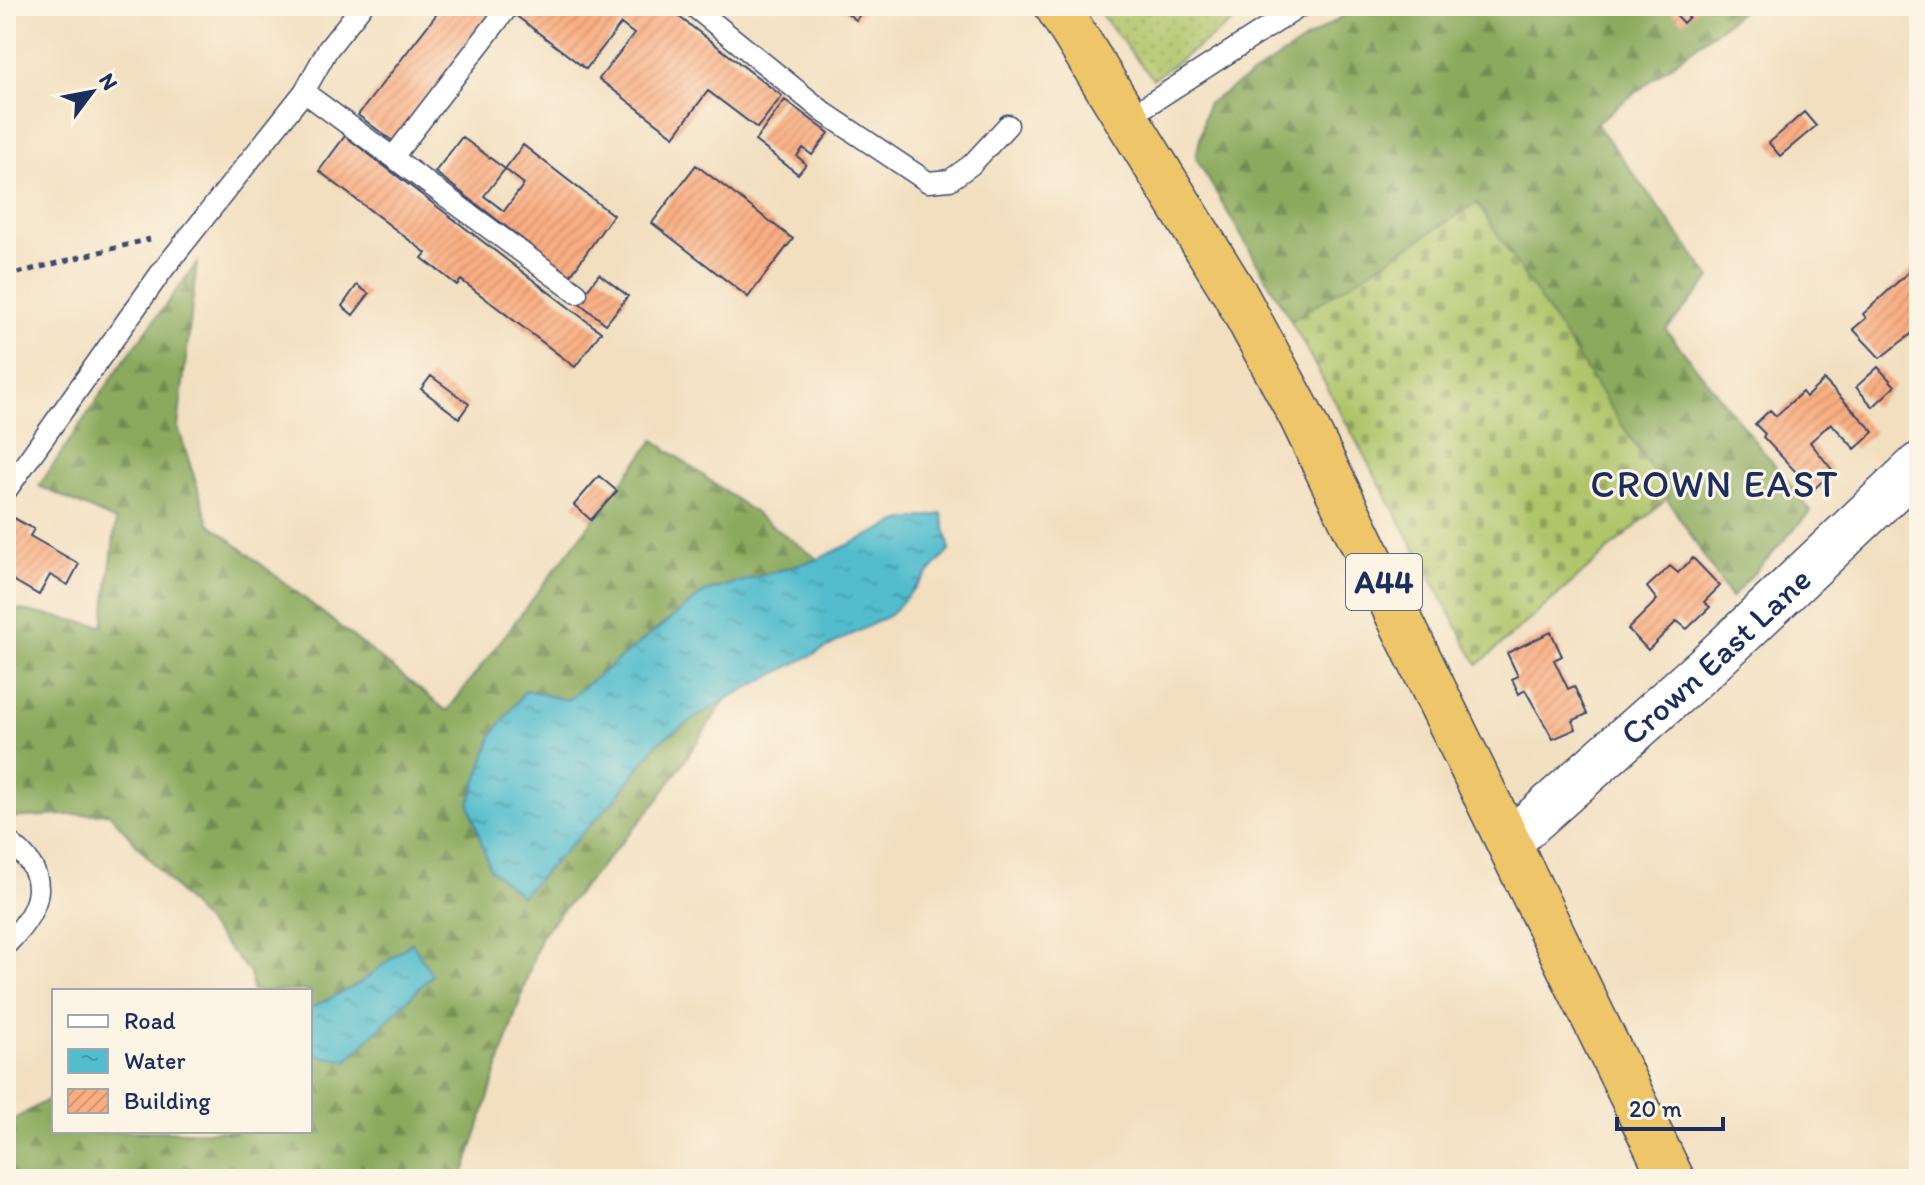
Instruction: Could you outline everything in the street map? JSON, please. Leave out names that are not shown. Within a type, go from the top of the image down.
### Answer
[{"type":"highway","name":"A44","points":[[1057,6],[1129,117],[1235,294],[1299,412],[1672,1179]]},
{"type":"street","name":"Crown East Lane","points":[[1509,842],[1709,664],[1919,465]]},
{"type":"lane","points":[[6,491],[197,227],[304,92],[328,49],[362,6]]},
{"type":"lane","points":[[393,157],[509,6]]},
{"type":"lane","points":[[693,6],[825,113],[928,182],[950,180],[971,165],[1008,125]]},
{"type":"lane","points":[[1129,117],[1301,6]]},
{"type":"lane","points":[[304,92],[577,293]]},
{"type":"lane","points":[[6,840],[24,853],[35,867],[38,885],[35,908],[26,925],[6,945]]},
{"type":"path","points":[[6,276],[197,227]]},
{"type":"green space","points":[[1094,6],[1255,6],[1153,79]]},
{"type":"green space","points":[[1358,6],[1748,6],[1596,123],[1711,278],[1666,330],[1811,511],[1731,598],[1477,204],[1291,321],[1196,158],[1207,104]]},
{"type":"green space","points":[[1477,203],[1669,497],[1478,665],[1291,321]]},
{"type":"green space","points":[[197,263],[178,427],[209,523],[447,711],[654,440],[818,559],[705,592],[567,700],[614,801],[659,741],[726,699],[656,803],[541,935],[462,1179],[6,1179],[6,1124],[52,1097],[52,1133],[312,1133],[312,989],[252,989],[250,973],[109,813],[6,818],[6,607],[103,626],[116,521],[39,486],[120,366]]},
{"type":"water","points":[[942,514],[950,550],[890,615],[726,699],[659,741],[614,801],[521,896],[490,869],[469,804],[493,734],[526,690],[567,700],[705,592],[818,559],[900,521]]},
{"type":"water","points":[[412,942],[432,975],[347,1061],[312,1054],[312,1007],[359,984]]},
{"type":"building","points":[[443,6],[501,6],[395,143],[358,115]]},
{"type":"building","points":[[520,6],[665,6],[782,96],[757,128],[708,91],[674,136],[599,79],[634,34],[621,24],[586,69],[514,14]]},
{"type":"building","points":[[838,6],[866,6],[856,20]]},
{"type":"building","points":[[1667,6],[1700,6],[1683,23]]},
{"type":"building","points":[[785,100],[829,133],[812,155],[803,148],[797,156],[806,164],[798,174],[755,141]]},
{"type":"building","points":[[1804,112],[1816,126],[1780,156],[1769,143]]},
{"type":"building","points":[[345,136],[601,332],[575,367],[461,280],[457,285],[422,258],[426,253],[319,171]]},
{"type":"building","points":[[462,137],[505,169],[523,145],[613,215],[570,276],[435,172]],"holes":[[[505,169],[524,184],[504,211],[484,196]]]},
{"type":"building","points":[[696,165],[793,239],[748,297],[652,223]]},
{"type":"building","points":[[1917,264],[1919,328],[1880,358],[1853,329],[1866,318],[1863,314]]},
{"type":"building","points":[[599,274],[628,296],[606,324],[578,302]]},
{"type":"building","points":[[357,285],[369,294],[353,315],[342,306]]},
{"type":"building","points":[[1878,367],[1895,386],[1873,407],[1856,387]]},
{"type":"building","points":[[431,376],[469,404],[459,418],[421,389]]},
{"type":"building","points":[[1824,380],[1874,432],[1855,449],[1831,423],[1810,442],[1833,471],[1813,490],[1763,437],[1765,434],[1755,424],[1770,410],[1776,416],[1802,392],[1806,397]]},
{"type":"building","points":[[599,476],[617,491],[591,520],[574,505]]},
{"type":"building","points":[[14,518],[34,529],[30,536],[79,564],[68,585],[50,575],[39,595],[6,576],[6,532]]},
{"type":"building","points":[[1693,558],[1720,586],[1704,602],[1710,607],[1687,629],[1677,621],[1648,650],[1628,629],[1657,600],[1647,587],[1670,566],[1678,573]]},
{"type":"building","points":[[1551,632],[1562,656],[1554,660],[1568,689],[1574,686],[1587,714],[1572,721],[1576,729],[1553,739],[1525,690],[1519,694],[1512,679],[1518,676],[1507,653]]},
{"type":"district","name":"CROWN EAST","points":[[1715,484]]}]
